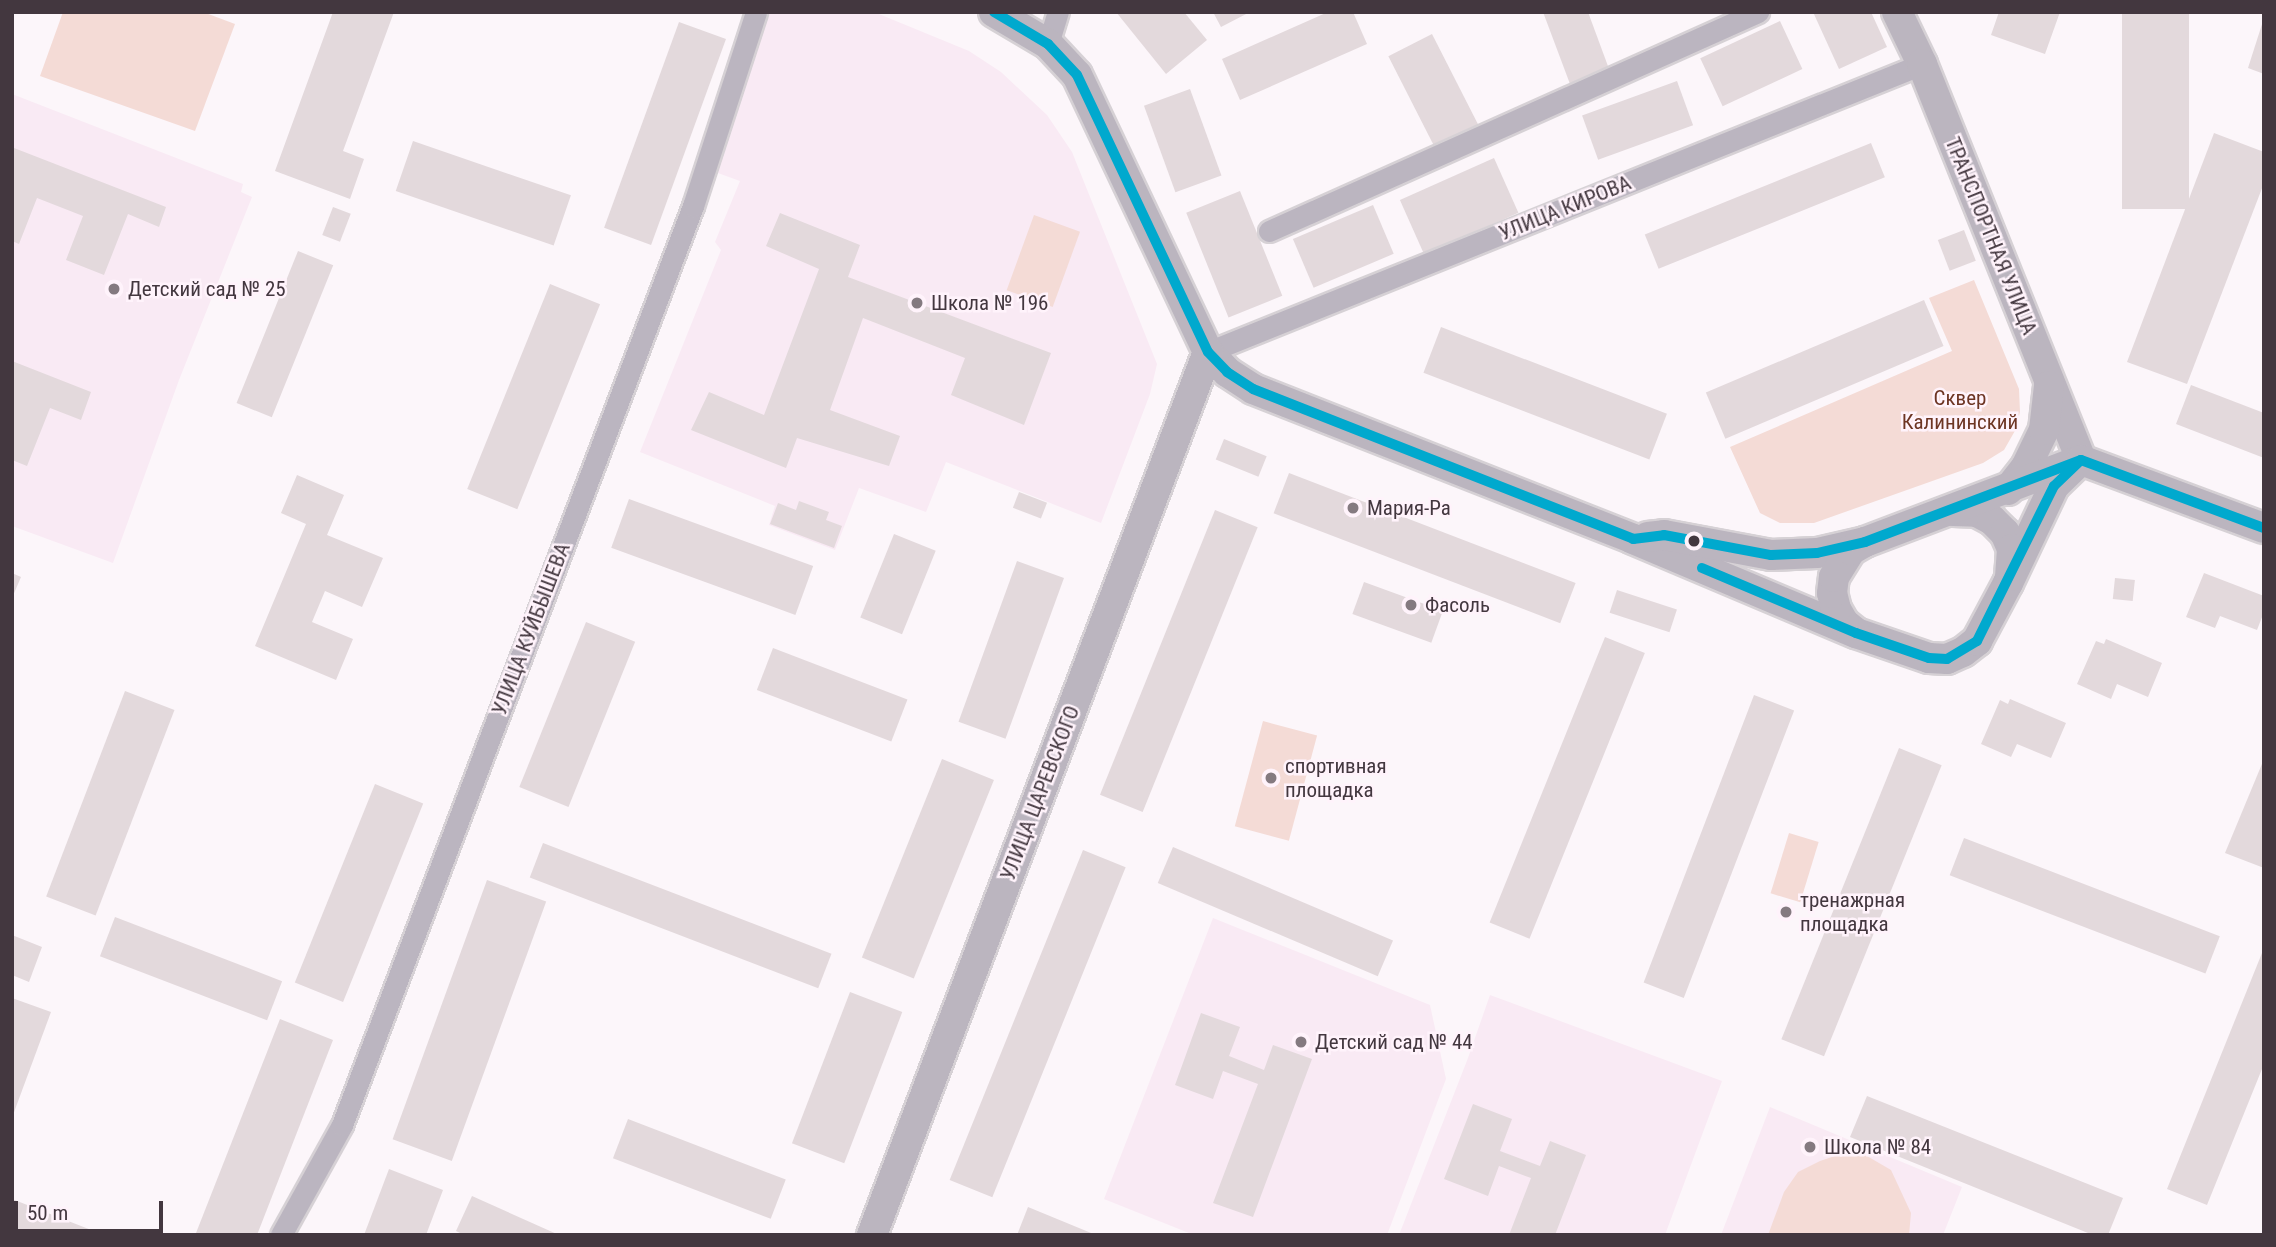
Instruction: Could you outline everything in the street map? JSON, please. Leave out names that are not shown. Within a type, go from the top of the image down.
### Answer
[{"type":"main road","points":[[994,12],[1048,44],[1077,75],[1208,352],[1227,372],[1253,389],[1633,539],[1856,633],[1929,658],[1947,659],[1963,652],[1977,641],[2054,486],[2081,460]]},
{"type":"main road","name":"ТРАНСПОРТНАЯ УЛИЦА","points":[[1897,12],[1922,64],[2081,460]]},
{"type":"main road","name":"УЛИЦА ЦАРЕВСКОГО","points":[[872,1235],[1208,352]]},
{"type":"main road","points":[[2008,491],[2026,467],[2044,430],[2049,382]]},
{"type":"main road","points":[[1633,539],[1664,535],[1733,549],[1791,555],[1865,542],[2008,491],[2081,460],[2264,527]]},
{"type":"main road","points":[[1944,514],[1959,510],[1977,512],[1993,520],[2005,533],[2012,549],[2013,566],[2008,583]]},
{"type":"main road","points":[[1856,633],[1844,623],[1836,609],[1832,593],[1840,562],[1851,550],[1865,542]]},
{"type":"street","name":"УЛИЦА КУЙБЫШЕВА","points":[[281,1235],[342,1125],[693,206],[756,12]]},
{"type":"street","points":[[1048,44],[1058,12]]},
{"type":"street","points":[[1269,231],[1758,12]]},
{"type":"street","name":"УЛИЦА КИРОВА","points":[[1208,352],[1922,64]]},
{"type":"shaded area","name":"Школа № 196","points":[[767,12],[874,12],[969,51],[1001,72],[1047,115],[1072,152],[1157,364],[1150,394],[1101,523],[946,462],[926,512],[859,488],[835,550],[769,525],[775,506],[640,452],[721,250],[715,242],[740,181],[707,169]]},
{"type":"shaded area","name":"Детский сад № 25","points":[[12,94],[243,184],[241,192],[252,197],[179,380],[113,563],[12,526]]},
{"type":"shaded area","name":"Детский сад № 44","points":[[1213,918],[1430,1005],[1446,1079],[1387,1235],[1194,1235],[1104,1199]]},
{"type":"shaded area","name":"Детский сад № 44","points":[[1490,995],[1722,1081],[1665,1235],[1399,1235]]},
{"type":"shaded area","name":"Школа № 84","points":[[1770,1107],[1962,1187],[1943,1235],[1721,1235]]},
{"type":"green space","points":[[63,12],[203,12],[235,24],[195,131],[40,76]]},
{"type":"green space","points":[[1034,215],[1080,232],[1053,307],[1007,290]]},
{"type":"green space","name":"Сквер Калининский","points":[[1974,280],[2019,389],[2020,412],[2016,429],[2004,450],[1983,463],[1814,523],[1780,523],[1760,513],[1730,447],[1952,351],[1929,298]]},
{"type":"green space","name":"спортивная площадка","points":[[1263,721],[1317,735],[1289,841],[1235,826]]},
{"type":"green space","points":[[1789,833],[1819,842],[1800,902],[1771,893]]},
{"type":"green space","points":[[1844,1153],[1867,1156],[1891,1170],[1911,1213],[1909,1235],[1768,1235],[1784,1192],[1798,1172]]},
{"type":"building","points":[[333,12],[394,12],[343,151],[364,159],[350,199],[275,171]]},
{"type":"building","points":[[1116,12],[1184,12],[1207,40],[1166,74]]},
{"type":"building","points":[[1213,12],[1250,12],[1221,27]]},
{"type":"building","points":[[1328,12],[1353,12],[1367,44],[1240,100],[1222,59]]},
{"type":"building","points":[[1543,12],[1588,12],[1612,77],[1573,92]]},
{"type":"building","points":[[1813,12],[1871,12],[1887,47],[1839,69]]},
{"type":"building","points":[[1999,12],[2060,12],[2045,54],[1991,35]]},
{"type":"building","points":[[2122,12],[2189,12],[2189,209],[2122,209]]},
{"type":"building","points":[[1780,21],[1802,69],[1723,106],[1700,58]]},
{"type":"building","points":[[679,22],[726,39],[651,245],[604,228]]},
{"type":"building","points":[[2264,22],[2264,74],[2248,68]]},
{"type":"building","points":[[1432,34],[1479,126],[1435,148],[1388,56]]},
{"type":"building","points":[[1677,81],[1693,125],[1598,160],[1582,116]]},
{"type":"building","points":[[1190,89],[1221,175],[1175,192],[1144,106]]},
{"type":"building","points":[[2214,133],[2264,152],[2264,183],[2187,384],[2127,362]]},
{"type":"building","points":[[413,141],[571,195],[554,245],[396,191]]},
{"type":"building","points":[[1871,143],[1885,177],[1659,269],[1645,234]]},
{"type":"building","points":[[14,148],[166,207],[159,227],[128,214],[104,275],[66,260],[83,216],[37,198],[19,244],[12,241]]},
{"type":"building","points":[[1494,158],[1518,213],[1424,255],[1400,200]]},
{"type":"building","points":[[1240,191],[1282,296],[1229,317],[1186,213]]},
{"type":"building","points":[[1373,205],[1394,254],[1314,288],[1293,239]]},
{"type":"building","points":[[333,207],[351,214],[340,242],[322,235]]},
{"type":"building","points":[[780,213],[860,245],[848,277],[1051,353],[1024,425],[951,395],[965,358],[863,318],[830,410],[900,436],[889,466],[797,438],[786,468],[691,430],[709,392],[764,415],[819,269],[766,246]]},
{"type":"building","points":[[1964,230],[1976,261],[1950,271],[1938,240]]},
{"type":"building","points":[[298,251],[333,265],[272,417],[237,403]]},
{"type":"building","points":[[550,284],[600,304],[517,509],[467,489]]},
{"type":"building","points":[[1924,300],[1944,346],[1725,439],[1706,393]]},
{"type":"building","points":[[1441,327],[1667,414],[1649,459],[1423,373]]},
{"type":"building","points":[[12,361],[91,392],[81,420],[50,408],[27,466],[12,460]]},
{"type":"building","points":[[2191,385],[2264,413],[2264,458],[2176,424]]},
{"type":"building","points":[[1224,439],[1267,456],[1258,477],[1216,459]]},
{"type":"building","points":[[1289,473],[1576,583],[1560,623],[1274,513]]},
{"type":"building","points":[[297,475],[344,495],[327,535],[383,558],[362,607],[325,591],[312,622],[353,639],[336,680],[255,646],[306,524],[281,513]]},
{"type":"building","points":[[1019,492],[1047,503],[1041,519],[1013,508]]},
{"type":"building","points":[[629,499],[813,566],[795,615],[611,548]]},
{"type":"building","points":[[799,501],[829,512],[826,520],[842,526],[834,548],[770,524],[778,503],[796,510]]},
{"type":"building","points":[[1215,510],[1258,527],[1143,812],[1100,795]]},
{"type":"building","points":[[894,534],[936,551],[902,634],[860,617]]},
{"type":"building","points":[[1017,561],[1064,578],[1005,739],[959,722]]},
{"type":"building","points":[[12,573],[21,577],[12,598]]},
{"type":"building","points":[[2204,573],[2264,596],[2264,612],[2257,630],[2220,616],[2215,628],[2186,617]]},
{"type":"building","points":[[2115,578],[2135,580],[2133,601],[2113,599]]},
{"type":"building","points":[[1364,582],[1443,611],[1431,643],[1352,614]]},
{"type":"building","points":[[1617,590],[1677,609],[1670,632],[1610,613]]},
{"type":"building","points":[[586,622],[635,642],[568,807],[519,787]]},
{"type":"building","points":[[1605,637],[1645,653],[1529,939],[1490,923]]},
{"type":"building","points":[[2106,639],[2162,663],[2148,697],[2117,684],[2111,699],[2077,684],[2096,641],[2104,644]]},
{"type":"building","points":[[773,648],[907,700],[891,742],[757,690]]},
{"type":"building","points":[[125,691],[174,710],[96,915],[46,896]]},
{"type":"building","points":[[1754,695],[1794,710],[1684,998],[1644,983]]},
{"type":"building","points":[[2010,699],[2066,723],[2051,758],[2017,744],[2011,757],[1981,744],[2000,700],[2008,704]]},
{"type":"building","points":[[1899,748],[1942,765],[1824,1056],[1781,1039]]},
{"type":"building","points":[[942,759],[994,780],[914,978],[862,957]]},
{"type":"building","points":[[2264,759],[2264,868],[2225,853]]},
{"type":"building","points":[[375,784],[423,803],[343,1002],[295,982]]},
{"type":"building","points":[[1964,838],[2220,936],[2205,974],[1950,875]]},
{"type":"building","points":[[543,843],[831,954],[818,988],[530,878]]},
{"type":"building","points":[[1173,847],[1393,940],[1378,976],[1158,883]]},
{"type":"building","points":[[1083,850],[1126,867],[992,1197],[950,1180]]},
{"type":"building","points":[[487,880],[546,902],[452,1161],[393,1139]]},
{"type":"building","points":[[115,917],[282,981],[267,1020],[100,956]]},
{"type":"building","points":[[12,935],[42,947],[29,982],[12,975]]},
{"type":"building","points":[[2264,948],[2264,1064],[2207,1205],[2167,1189]]},
{"type":"building","points":[[850,992],[902,1012],[844,1163],[792,1143]]},
{"type":"building","points":[[12,998],[51,1012],[13,1115],[12,1115]]},
{"type":"building","points":[[1201,1013],[1240,1027],[1229,1056],[1264,1070],[1273,1045],[1312,1059],[1253,1217],[1213,1203],[1258,1084],[1223,1071],[1213,1099],[1175,1085]]},
{"type":"building","points":[[280,1019],[333,1040],[257,1235],[196,1233]]},
{"type":"building","points":[[1867,1096],[2123,1198],[2108,1235],[2093,1235],[1850,1137]]},
{"type":"building","points":[[1473,1104],[1512,1119],[1500,1151],[1540,1166],[1550,1141],[1586,1155],[1555,1235],[1509,1235],[1531,1178],[1499,1166],[1488,1196],[1444,1179]]},
{"type":"building","points":[[628,1119],[786,1180],[771,1219],[613,1158]]},
{"type":"building","points":[[389,1169],[443,1190],[426,1235],[364,1235]]},
{"type":"building","points":[[472,1196],[559,1235],[464,1235],[456,1231]]},
{"type":"building","points":[[12,1199],[104,1235],[12,1235]]},
{"type":"building","points":[[1028,1207],[1096,1235],[1017,1235]]},
{"type":"transit line","points":[[994,12],[1048,44],[1077,75],[1208,352],[1227,372],[1253,389],[1633,539],[1664,535],[1771,555],[1817,553],[1865,542],[2081,460],[2264,528]]},
{"type":"transit line","points":[[1702,568],[1856,633],[1929,658],[1947,659],[1977,641],[2054,486],[2081,460]]},
{"type":"place","name":"Детский сад № 25","points":[[114,289]]},
{"type":"place","name":"Школа № 196","points":[[917,303]]},
{"type":"place","name":"Мария-Ра","points":[[1353,508]]},
{"type":"place","name":"Фасоль","points":[[1411,605]]},
{"type":"place","name":"спортивная площадка","points":[[1271,778]]},
{"type":"place","name":"тренажрная площадка","points":[[1786,912]]},
{"type":"place","name":"Детский сад № 44","points":[[1301,1042]]},
{"type":"place","name":"Школа № 84","points":[[1810,1147]]}]
